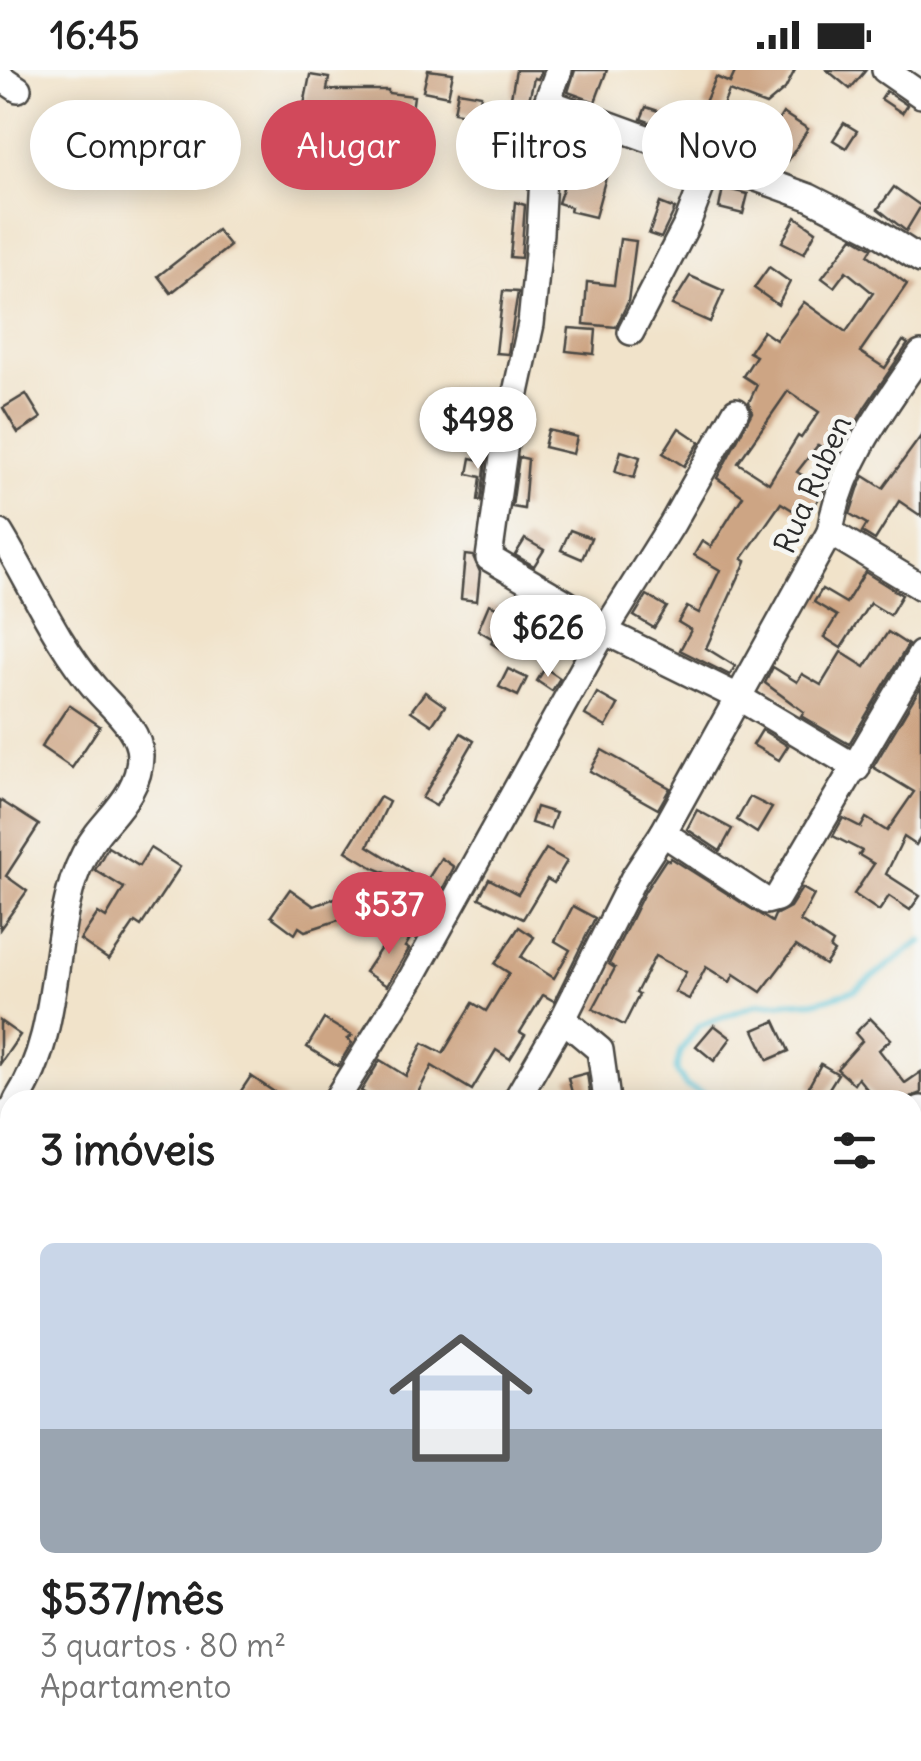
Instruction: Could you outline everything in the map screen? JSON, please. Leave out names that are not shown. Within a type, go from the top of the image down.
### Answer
[{"type":"street","points":[[547,100],[559,70]]},
{"type":"street","points":[[885,70],[921,95]]},
{"type":"street","points":[[542,190],[531,324],[505,443],[489,558],[566,603],[606,632],[738,697],[857,768]]},
{"type":"street","points":[[631,332],[687,224],[700,190]]},
{"type":"street","points":[[790,190],[874,230],[921,260]]},
{"type":"street","name":"Rua Ruben","points":[[522,1090],[563,1019],[634,879],[664,833],[830,532],[843,485],[866,436],[921,354]]},
{"type":"street","points":[[342,1090],[411,980],[606,632],[736,411]]},
{"type":"street","points":[[830,532],[921,587]]},
{"type":"street","points":[[0,533],[77,666],[132,730],[140,755],[134,783],[120,810],[83,855],[72,884],[39,1056],[22,1090]]},
{"type":"street","points":[[664,833],[766,900],[777,898],[921,654]]},
{"type":"street","points":[[563,1019],[600,1050],[606,1090]]},
{"type":"building","points":[[428,70],[453,73],[448,96],[423,91]]},
{"type":"building","points":[[516,70],[542,70],[538,79],[534,78],[529,100],[511,97]]},
{"type":"building","points":[[575,70],[607,70],[596,100],[568,92]]},
{"type":"building","points":[[736,70],[795,70],[785,89],[772,100],[753,100],[729,91],[725,100],[706,100],[716,77],[730,83]]},
{"type":"building","points":[[827,70],[866,70],[850,89]]},
{"type":"building","points":[[310,75],[329,78],[327,90],[388,90],[414,96],[413,100],[305,100]]},
{"type":"building","points":[[458,91],[481,95],[480,100],[456,100]]},
{"type":"building","points":[[886,91],[907,105],[902,113],[881,99]]},
{"type":"building","points":[[793,119],[808,129],[793,153]]},
{"type":"building","points":[[844,123],[857,131],[846,148],[833,140]]},
{"type":"building","points":[[894,187],[921,206],[906,231],[878,209]]},
{"type":"building","points":[[562,190],[602,190],[595,217],[570,211],[571,207],[558,203]]},
{"type":"building","points":[[723,190],[748,194],[743,214],[719,208]]},
{"type":"building","points":[[515,202],[525,205],[521,258],[510,257]]},
{"type":"building","points":[[660,203],[675,209],[661,238],[649,234]]},
{"type":"building","points":[[796,217],[816,231],[804,253],[782,242]]},
{"type":"building","points":[[217,230],[230,246],[171,293],[158,276]]},
{"type":"building","points":[[853,237],[872,248],[868,255],[907,284],[860,352],[885,368],[903,341],[908,344],[865,407],[837,458],[818,445],[797,472],[824,489],[807,519],[781,503],[742,559],[746,561],[706,648],[735,666],[730,675],[680,650],[691,630],[678,622],[687,607],[699,613],[720,570],[694,555],[702,541],[711,547],[743,496],[717,478],[752,412],[749,402],[757,385],[743,376],[756,356],[749,352],[763,331],[776,340],[804,302],[846,332],[873,293],[846,271],[834,287],[822,278]],"holes":[[[788,391],[819,412],[801,438],[798,436],[769,483],[738,463]]]},
{"type":"building","points":[[620,239],[636,241],[628,302],[616,327],[584,324],[587,282],[614,285]]},
{"type":"building","points":[[769,267],[790,282],[778,305],[754,288]]},
{"type":"building","points":[[690,276],[724,291],[710,322],[672,305]]},
{"type":"building","points":[[503,291],[518,292],[508,354],[496,353]]},
{"type":"building","points":[[569,328],[596,330],[594,354],[566,351]]},
{"type":"building","points":[[26,394],[41,418],[18,433],[3,408]]},
{"type":"building","points":[[679,428],[700,442],[684,466],[663,453]]},
{"type":"building","points":[[548,430],[577,437],[573,454],[544,447]]},
{"type":"building","points":[[921,436],[921,516],[899,501],[875,540],[862,532],[867,524],[850,514],[858,489],[864,476],[883,488]]},
{"type":"building","points":[[621,451],[640,457],[634,478],[615,472]]},
{"type":"building","points":[[519,457],[528,459],[524,509],[512,507]]},
{"type":"building","points":[[471,458],[486,461],[481,501],[481,477],[468,474]]},
{"type":"building","points":[[570,530],[591,538],[582,559],[561,550]]},
{"type":"building","points":[[525,539],[544,550],[534,566],[515,555]]},
{"type":"building","points":[[465,555],[473,556],[480,572],[477,601],[461,599]]},
{"type":"building","points":[[865,572],[902,595],[890,615],[870,603],[841,648],[824,637],[837,616],[814,602],[822,589],[846,603]]},
{"type":"building","points":[[647,595],[667,607],[654,628],[634,616]]},
{"type":"building","points":[[489,604],[552,625],[545,646],[515,635],[507,653],[491,643],[493,639],[478,630]]},
{"type":"building","points":[[888,632],[908,645],[849,744],[801,716],[804,712],[765,683],[773,667],[797,682],[802,674],[821,685],[841,652],[865,667]]},
{"type":"building","points":[[545,668],[560,678],[552,691],[537,681]]},
{"type":"building","points":[[508,669],[527,678],[518,696],[499,687]]},
{"type":"building","points":[[921,686],[921,837],[916,845],[904,837],[886,874],[920,896],[910,910],[889,896],[879,911],[854,894],[874,864],[859,855],[862,851],[833,836],[843,818],[861,827],[866,818],[887,831],[914,792],[873,767]]},
{"type":"building","points":[[425,692],[445,706],[432,725],[411,711]]},
{"type":"building","points":[[597,693],[618,705],[606,727],[585,715]]},
{"type":"building","points":[[69,705],[100,726],[72,768],[41,747]]},
{"type":"building","points":[[762,730],[788,746],[779,760],[753,745]]},
{"type":"building","points":[[461,733],[474,741],[436,806],[422,798]]},
{"type":"building","points":[[602,750],[670,788],[658,809],[590,771]]},
{"type":"building","points":[[380,797],[389,802],[368,846],[412,873],[408,882],[346,851]]},
{"type":"building","points":[[750,797],[772,808],[757,833],[737,820]]},
{"type":"building","points":[[0,800],[39,825],[6,876],[27,891],[0,929]]},
{"type":"building","points":[[536,807],[556,813],[550,829],[531,823]]},
{"type":"building","points":[[697,810],[732,829],[720,851],[687,829]]},
{"type":"building","points":[[108,847],[139,866],[150,848],[180,867],[141,926],[135,922],[109,960],[80,940],[98,913],[106,918],[124,888],[95,870]]},
{"type":"building","points":[[546,849],[567,861],[554,883],[547,879],[523,919],[479,898],[489,879],[518,894]]},
{"type":"building","points":[[441,858],[454,867],[441,892],[426,882]]},
{"type":"building","points":[[671,858],[772,922],[775,915],[790,907],[802,888],[814,895],[800,921],[833,943],[830,949],[834,952],[825,965],[796,946],[761,992],[734,974],[730,982],[706,967],[689,999],[675,992],[686,972],[655,956],[624,1025],[593,1009],[615,968],[609,964],[645,891],[666,859]]},
{"type":"building","points":[[290,889],[314,906],[335,898],[342,919],[305,931],[299,927],[295,934],[271,916]]},
{"type":"building","points":[[573,906],[595,918],[554,1001],[543,995],[520,1032],[525,1035],[510,1059],[496,1050],[472,1090],[432,1066],[419,1090],[362,1090],[380,1060],[406,1076],[423,1043],[443,1053],[473,1003],[486,1011],[509,973],[495,964],[519,927],[534,937],[521,957],[554,978],[570,950],[555,941]]},
{"type":"building","points":[[395,927],[411,937],[405,947],[409,949],[387,986],[365,972]]},
{"type":"building","points":[[870,1018],[891,1039],[879,1050],[905,1083],[921,1072],[921,1090],[868,1090],[858,1078],[854,1084],[837,1069],[862,1041],[855,1033]]},
{"type":"building","points":[[324,1019],[352,1036],[347,1039],[352,1043],[338,1066],[307,1047]]},
{"type":"building","points":[[0,1021],[20,1035],[0,1064]]},
{"type":"building","points":[[775,1021],[789,1051],[768,1060],[754,1030]]},
{"type":"building","points":[[714,1025],[731,1038],[714,1061],[696,1046]]},
{"type":"building","points":[[821,1064],[838,1074],[828,1090],[809,1086]]},
{"type":"building","points":[[587,1073],[590,1090],[571,1090],[568,1078]]},
{"type":"building","points":[[251,1076],[271,1090],[242,1090]]},
{"type":"waterway","points":[[695,1090],[686,1086],[676,1070],[681,1050],[699,1026],[758,1004],[819,1001],[855,990],[921,941]]}]
